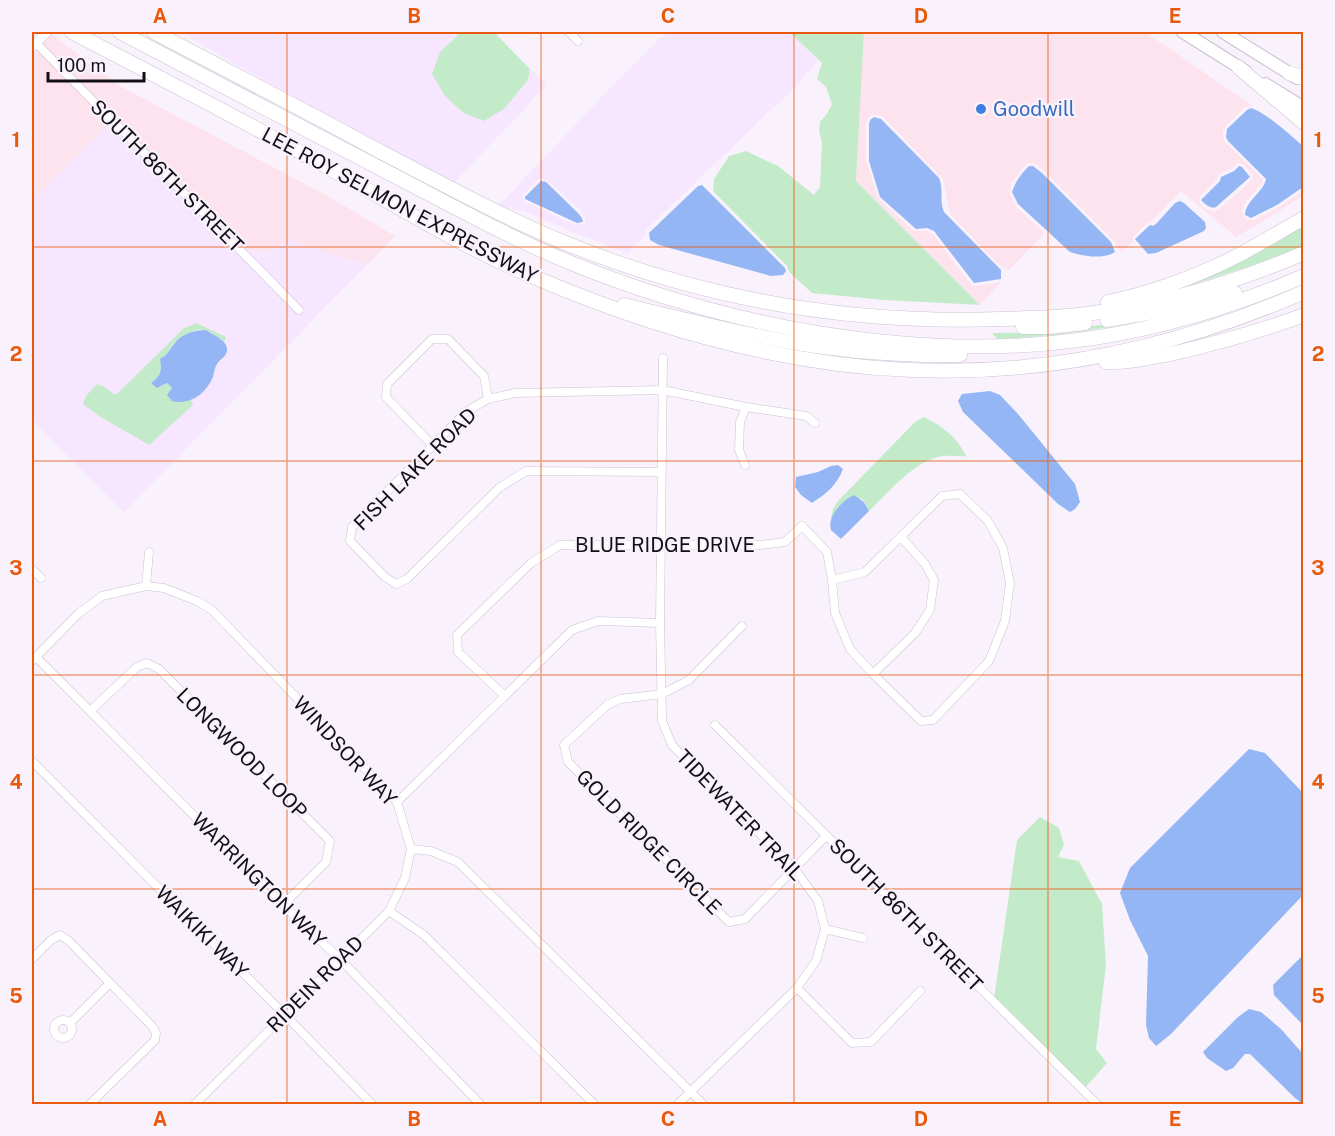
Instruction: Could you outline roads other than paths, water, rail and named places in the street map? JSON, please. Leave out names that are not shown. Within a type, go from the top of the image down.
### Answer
[{"type":"highway","points":[[120,32],[496,230],[595,273],[694,306],[783,326],[876,340],[980,351]]},
{"type":"highway","name":"LEE ROY SELMON EXPRESSWAY","points":[[154,32],[508,217],[564,242],[611,260],[688,284],[777,304],[866,316],[983,323],[1092,314],[1181,296],[1250,274],[1304,253]]},
{"type":"highway","name":"LEE ROY SELMON EXPRESSWAY","points":[[75,33],[265,133],[473,248],[533,277],[635,316],[679,330],[799,358],[856,366],[955,371],[1022,367],[1080,360],[1148,346],[1189,334],[1253,313],[1304,292]]},
{"type":"highway","points":[[1238,67],[1304,123]]},
{"type":"highway","points":[[1289,73],[1304,80]]},
{"type":"highway","points":[[1053,316],[1129,297],[1184,279],[1234,257],[1304,218]]},
{"type":"highway","points":[[567,290],[729,330],[798,343],[902,354],[1006,350],[1151,327],[1197,314],[1304,276]]},
{"type":"highway","points":[[983,323],[1049,327],[1132,316],[1172,309],[1271,282],[1304,276]]},
{"type":"highway","points":[[1080,360],[1112,362],[1165,355],[1240,336],[1304,315]]},
{"type":"main road","points":[[1183,32],[1304,108]]},
{"type":"main road","points":[[1223,32],[1289,73]]},
{"type":"street","points":[[34,45],[47,32]]},
{"type":"street","points":[[569,32],[578,41]]},
{"type":"street","name":"SOUTH 86TH STREET","points":[[34,45],[299,310]]},
{"type":"street","points":[[433,446],[386,398],[387,384],[432,339],[448,339],[484,376],[488,399]]},
{"type":"street","name":"TIDEWATER TRAIL","points":[[663,358],[660,623],[662,721],[672,745],[794,868],[818,901],[825,929]]},
{"type":"street","name":"FISH LAKE ROAD","points":[[661,472],[526,471],[500,488],[407,579],[396,584],[385,577],[350,541],[352,527],[468,411],[488,399],[515,393],[662,390],[746,407],[806,416],[815,423]]},
{"type":"street","points":[[745,465],[739,450],[740,422],[746,407]]},
{"type":"street","points":[[960,494],[988,521],[1003,548],[1010,583],[1005,621],[989,661],[933,720],[921,721],[850,649],[835,613],[832,580],[866,572],[901,537],[942,496],[960,494]]},
{"type":"street","name":"BLUE RIDGE DRIVE","points":[[505,696],[458,652],[457,635],[531,563],[560,545],[760,545],[785,542],[802,526],[827,552],[832,580]]},
{"type":"street","points":[[873,674],[915,633],[930,610],[934,580],[925,564],[901,537]]},
{"type":"street","points":[[34,659],[78,614],[102,596],[146,586],[149,552]]},
{"type":"street","points":[[32,569],[40,578]]},
{"type":"street","name":"WINDSOR WAY","points":[[146,586],[164,588],[182,594],[212,610],[397,802],[411,849]]},
{"type":"street","points":[[397,802],[572,630],[598,621],[660,623]]},
{"type":"street","points":[[662,694],[689,680],[742,626]]},
{"type":"street","name":"WARRINGTON WAY","points":[[34,659],[90,711],[283,905],[340,959],[480,1104]]},
{"type":"street","name":"LONGWOOD LOOP","points":[[90,711],[137,667],[147,663],[159,669],[330,841],[326,862],[283,905]]},
{"type":"street","name":"GOLD RIDGE CIRCLE","points":[[662,694],[620,699],[606,705],[564,745],[568,762],[729,922],[745,919],[826,836]]},
{"type":"street","name":"SOUTH 86TH STREET","points":[[715,725],[1097,1104]]},
{"type":"street","name":"WAIKIKI WAY","points":[[32,761],[372,1104]]},
{"type":"street","points":[[411,849],[431,850],[458,862],[703,1104]]},
{"type":"street","name":"RIDEIN ROAD","points":[[195,1104],[389,910],[405,878],[411,849]]},
{"type":"street","points":[[389,910],[424,935],[594,1104]]},
{"type":"street","points":[[678,1104],[797,988],[816,962],[825,929],[863,938]]},
{"type":"street","points":[[32,959],[51,940],[60,936],[69,941],[152,1026],[156,1033],[155,1040],[90,1104]]},
{"type":"street","points":[[70,1023],[110,983]]},
{"type":"street","points":[[797,988],[852,1043],[871,1042],[920,991]]},
{"type":"water","points":[[1251,108],[1271,119],[1304,147],[1303,187],[1277,205],[1251,218],[1245,215],[1246,210],[1266,179],[1226,137],[1227,129]]},
{"type":"water","points":[[874,117],[881,119],[939,178],[944,212],[1001,270],[1001,279],[974,283],[934,231],[927,228],[916,229],[880,197],[869,161],[869,124]]},
{"type":"water","points":[[1029,166],[1033,166],[1042,173],[1111,242],[1115,252],[1098,257],[1070,252],[1018,204],[1012,192],[1019,178]]},
{"type":"water","points":[[1239,166],[1250,177],[1216,207],[1209,206],[1201,200],[1220,181],[1221,177]]},
{"type":"water","points":[[541,181],[546,182],[578,213],[583,222],[577,223],[525,199]]},
{"type":"water","points":[[702,185],[785,268],[783,275],[771,276],[659,245],[650,240],[649,233],[698,186]]},
{"type":"water","points":[[1180,201],[1205,222],[1206,228],[1156,253],[1148,254],[1135,239],[1150,225],[1157,223],[1175,203]]},
{"type":"water","points":[[206,330],[224,342],[227,348],[226,353],[217,364],[210,383],[201,394],[191,400],[172,401],[167,395],[172,388],[167,383],[157,388],[151,383],[160,372],[160,359],[184,335]]},
{"type":"water","points":[[990,391],[1000,395],[1018,414],[1075,484],[1080,502],[1075,509],[1070,512],[1058,504],[963,412],[958,401],[962,394]]},
{"type":"water","points":[[838,465],[843,469],[838,480],[812,503],[795,487],[796,477]]},
{"type":"water","points":[[854,495],[864,502],[869,511],[841,539],[831,530],[831,520],[840,505]]},
{"type":"water","points":[[1249,749],[1265,753],[1303,793],[1303,895],[1171,1034],[1156,1046],[1149,1038],[1146,1025],[1148,956],[1130,920],[1120,893],[1130,868]]},
{"type":"water","points":[[1303,955],[1303,1025],[1274,995],[1273,985]]},
{"type":"water","points":[[1249,1009],[1261,1012],[1281,1029],[1303,1054],[1303,1104],[1250,1054],[1245,1054],[1233,1068],[1226,1071],[1207,1058],[1203,1052]]},
{"type":"place","name":"Goodwill","points":[[981,109]]}]
